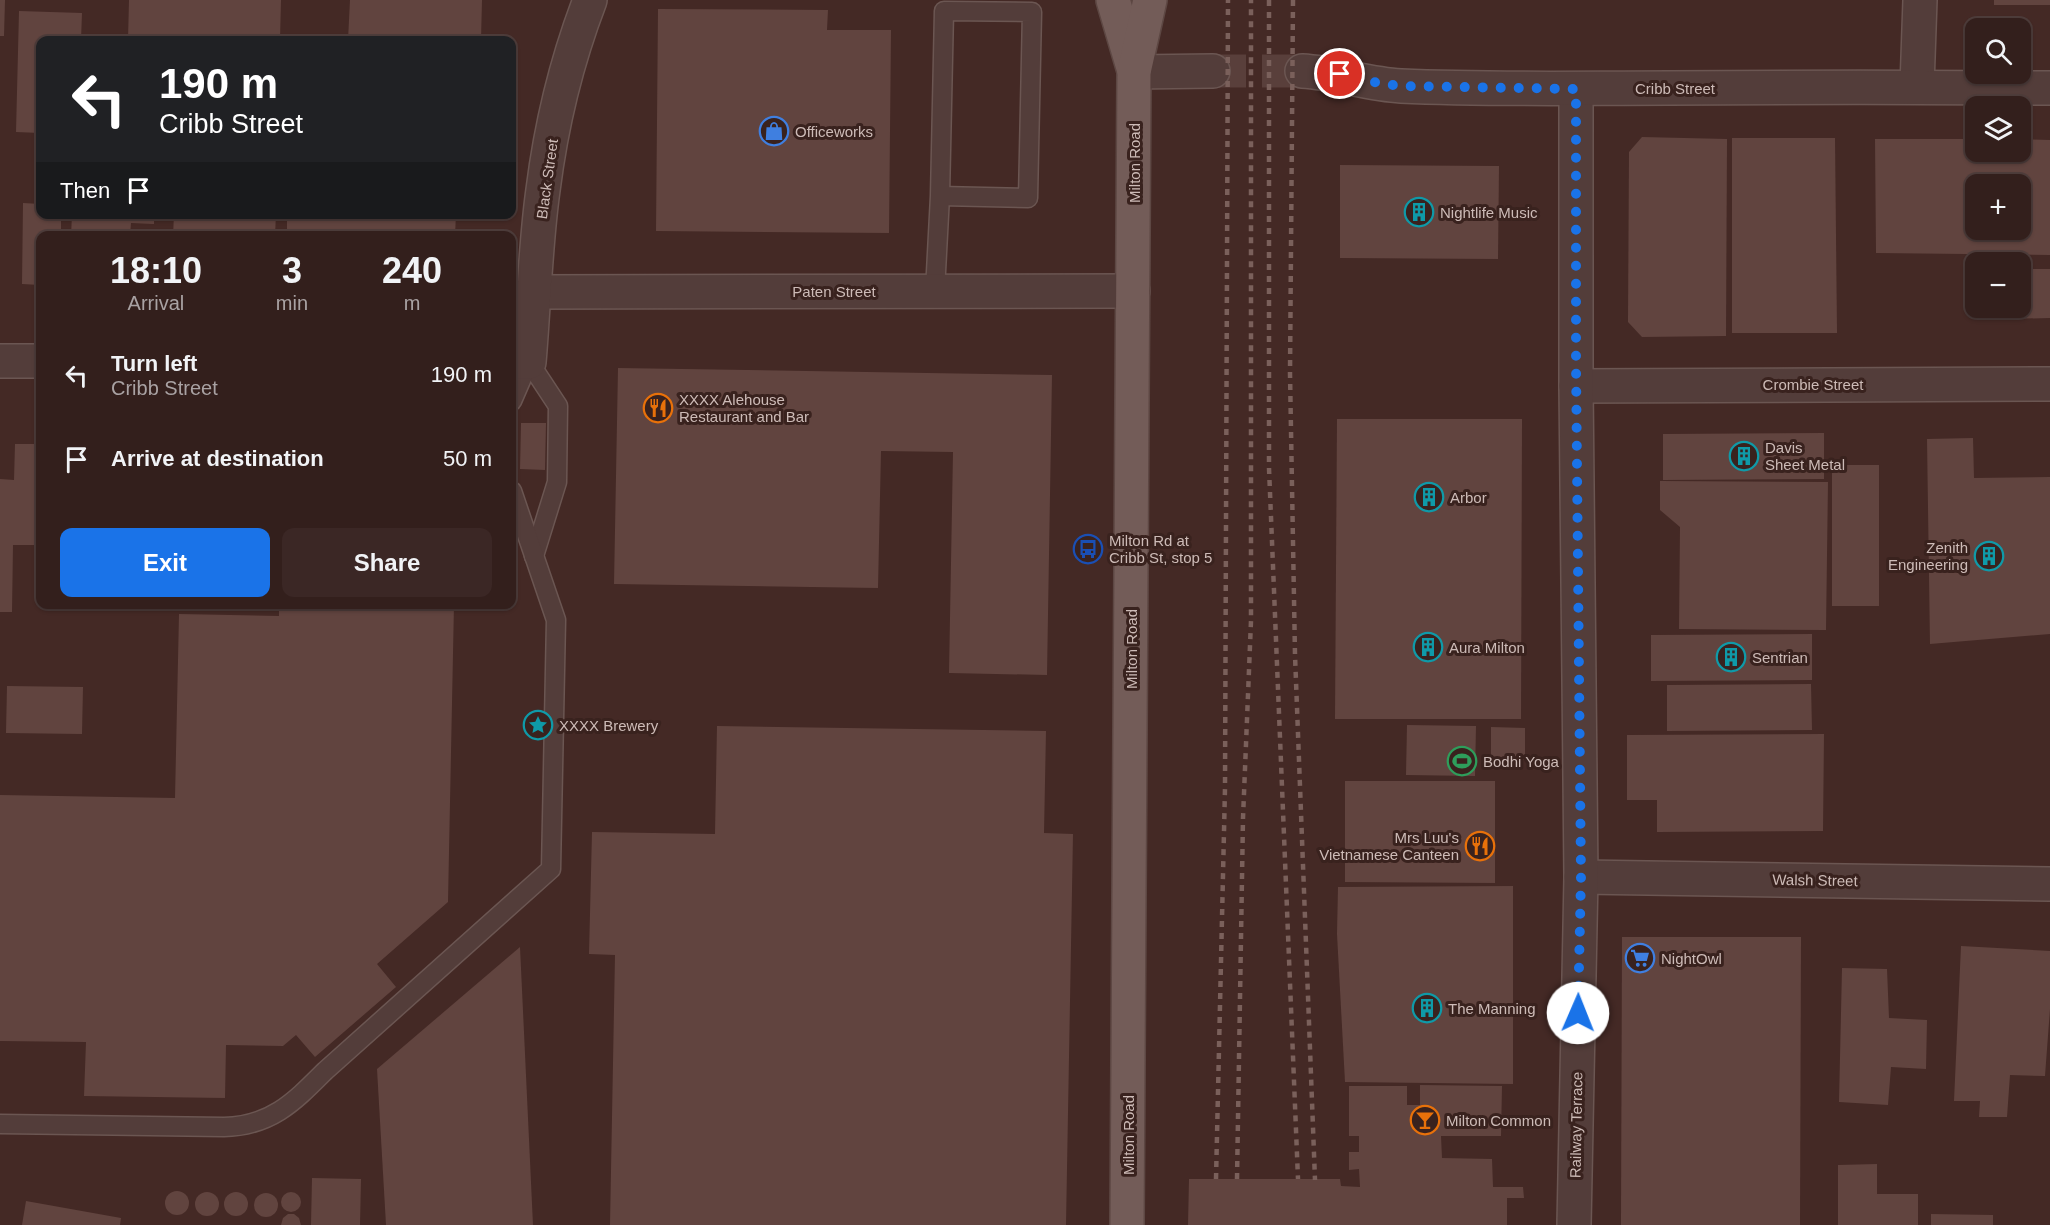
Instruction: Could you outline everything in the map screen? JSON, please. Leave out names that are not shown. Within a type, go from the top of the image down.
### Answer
[{"type":"main road","name":"Milton Road","points":[[1113,0],[1134,72]]},
{"type":"main road","name":"Milton Road","points":[[1127,1225],[1134,72],[1150,0]]},
{"type":"street","name":"Black Street","points":[[520,362],[535,292],[543,190],[557,108],[590,0]]},
{"type":"street","points":[[1917,87],[1920,0]]},
{"type":"street","points":[[1134,72],[1213,71]]},
{"type":"street","name":"Cribb Street","points":[[1302,71],[1340,74],[1400,86],[1576,89],[2050,88]]},
{"type":"street","name":"Railway Terrace","points":[[1574,1225],[1581,877],[1576,386],[1576,89]]},
{"type":"street","name":"Paten Street","points":[[535,292],[1133,291]]},
{"type":"street","points":[[0,361],[36,361]]},
{"type":"street","name":"Crombie Street","points":[[1576,386],[2050,384]]},
{"type":"street","name":"Walsh Street","points":[[1581,877],[2050,884]]},
{"type":"lane","points":[[935,291],[940,196],[944,10],[1032,12],[1028,198],[940,196]]},
{"type":"lane","points":[[516,382],[520,362]]},
{"type":"lane","points":[[520,362],[558,406],[557,482],[534,556]]},
{"type":"lane","points":[[0,1124],[244,1127],[258,1122],[302,1094],[551,869],[556,620],[516,503]]},
{"type":"building","points":[[0,0],[5,0],[4,36],[0,36]]},
{"type":"building","points":[[129,0],[281,0],[280,36],[128,36]]},
{"type":"building","points":[[350,0],[482,0],[481,36],[348,36]]},
{"type":"building","points":[[1994,0],[2050,0],[2050,5],[1994,5]]},
{"type":"building","name":"Officeworks","points":[[658,9],[828,10],[827,30],[891,30],[889,233],[656,231]]},
{"type":"building","points":[[19,11],[82,13],[81,36],[36,36],[36,133],[16,132]]},
{"type":"building","points":[[1642,137],[1727,139],[1726,336],[1642,337],[1628,322],[1629,152]]},
{"type":"building","points":[[1732,138],[1835,138],[1837,333],[1732,333]]},
{"type":"building","points":[[1875,139],[1965,139],[1965,162],[2031,162],[2031,139],[2050,140],[2050,255],[2031,255],[2031,252],[1965,252],[1965,254],[1876,253]]},
{"type":"building","name":"Nightlife Music","points":[[1340,165],[1499,166],[1498,259],[1340,258]]},
{"type":"building","points":[[23,203],[36,204],[36,219],[61,219],[61,231],[36,231],[36,285],[22,284]]},
{"type":"building","points":[[72,219],[154,219],[154,224],[131,223],[130,231],[71,231]]},
{"type":"building","points":[[174,219],[276,219],[275,231],[173,231]]},
{"type":"building","points":[[287,219],[456,219],[455,231],[287,231]]},
{"type":"building","points":[[2031,269],[2050,269],[2050,318],[2003,319],[2031,318]]},
{"type":"building","points":[[618,368],[1052,375],[1047,675],[949,673],[953,452],[881,451],[878,588],[614,584]]},
{"type":"building","points":[[1337,419],[1522,419],[1521,719],[1335,719]]},
{"type":"building","points":[[521,423],[546,423],[545,470],[520,469]]},
{"type":"building","name":"Davis Sheet Metal","points":[[1824,433],[1824,479],[1663,480],[1663,434]]},
{"type":"building","name":"Zenith Engineering","points":[[1973,438],[1974,478],[2050,477],[2050,634],[1930,644],[1927,439]]},
{"type":"building","points":[[15,444],[36,444],[36,545],[13,545],[12,612],[0,612],[0,479],[14,480]]},
{"type":"building","points":[[1832,465],[1879,465],[1879,606],[1832,606]]},
{"type":"building","points":[[1660,481],[1828,482],[1826,630],[1679,629],[1680,527],[1660,510]]},
{"type":"building","points":[[279,609],[454,609],[448,902],[377,964],[396,987],[315,1057],[296,1035],[283,1046],[226,1045],[225,1098],[84,1096],[86,1042],[0,1041],[0,795],[175,798],[179,614],[279,616]]},
{"type":"building","name":"Sentrian","points":[[1812,634],[1812,680],[1651,681],[1651,635]]},
{"type":"building","points":[[1811,684],[1812,730],[1667,731],[1667,685]]},
{"type":"building","points":[[7,686],[83,687],[82,734],[6,733]]},
{"type":"building","points":[[1407,725],[1476,726],[1475,776],[1406,775]]},
{"type":"building","points":[[717,726],[1046,731],[1044,833],[1073,834],[1066,1225],[610,1225],[615,955],[589,954],[592,832],[715,834]]},
{"type":"building","points":[[1491,727],[1525,728],[1525,760],[1491,760]]},
{"type":"building","points":[[1824,734],[1823,831],[1657,832],[1657,800],[1627,800],[1627,735]]},
{"type":"building","points":[[1345,781],[1495,781],[1495,883],[1345,882]]},
{"type":"building","name":"The Manning","points":[[1513,886],[1513,1084],[1345,1082],[1337,934],[1338,887]]},
{"type":"building","points":[[1622,937],[1801,937],[1800,1225],[1621,1225]]},
{"type":"building","points":[[1961,946],[2050,951],[2050,1009],[2045,1076],[2010,1075],[2007,1117],[1979,1117],[1980,1101],[1954,1101]]},
{"type":"building","points":[[520,947],[533,1225],[386,1225],[377,1069]]},
{"type":"building","points":[[1842,968],[1887,969],[1889,1018],[1927,1020],[1926,1069],[1891,1067],[1888,1105],[1839,1102]]},
{"type":"building","points":[[1420,1085],[1502,1086],[1501,1136],[1441,1136],[1442,1158],[1492,1159],[1493,1187],[1523,1187],[1524,1198],[1507,1198],[1507,1225],[1188,1225],[1189,1179],[1340,1179],[1341,1186],[1360,1187],[1359,1169],[1349,1170],[1349,1152],[1359,1152],[1359,1136],[1349,1136],[1349,1086],[1407,1086],[1407,1105],[1420,1105]]},
{"type":"building","points":[[1877,1164],[1877,1194],[1918,1194],[1918,1225],[1838,1225],[1838,1165]]},
{"type":"building","points":[[312,1178],[361,1179],[360,1225],[311,1225]]},
{"type":"building","points":[[177,1191],[182,1192],[188,1198],[188,1208],[182,1214],[177,1215],[172,1214],[166,1208],[165,1203],[166,1198],[172,1192]]},
{"type":"building","points":[[207,1192],[212,1193],[218,1199],[218,1209],[212,1215],[207,1216],[202,1215],[196,1209],[195,1204],[196,1199],[202,1193]]},
{"type":"building","points":[[236,1192],[241,1193],[247,1199],[247,1209],[241,1215],[236,1216],[231,1215],[225,1209],[224,1204],[225,1199],[231,1193]]},
{"type":"building","points":[[291,1192],[298,1195],[301,1202],[298,1209],[291,1212],[284,1209],[281,1202],[284,1195]]},
{"type":"building","points":[[266,1193],[271,1194],[277,1200],[277,1210],[271,1216],[266,1217],[261,1216],[255,1210],[254,1205],[255,1200],[261,1194]]},
{"type":"building","points":[[26,1201],[121,1218],[120,1225],[22,1225]]},
{"type":"building","points":[[288,1214],[294,1214],[299,1218],[301,1225],[281,1225],[283,1218]]},
{"type":"building","points":[[1931,1214],[1993,1215],[1993,1225],[1931,1225]]},
{"type":"tunnel","points":[[1213,71],[1302,71]]},
{"type":"railway","points":[[1216,1179],[1225,788],[1228,0]]},
{"type":"railway","points":[[1237,1179],[1243,818],[1251,621],[1251,0]]},
{"type":"railway","points":[[1269,0],[1269,468],[1298,1179]]},
{"type":"railway","points":[[1293,0],[1290,373],[1295,655],[1315,1180]]},
{"type":"place","name":"Officeworks","points":[[774,131]]},
{"type":"place","name":"Nightlife Music","points":[[1419,212]]},
{"type":"place","name":"XXXX Alehouse Restaurant and Bar","points":[[658,408]]},
{"type":"place","name":"Davis Sheet Metal","points":[[1744,456]]},
{"type":"place","name":"Arbor","points":[[1429,497]]},
{"type":"place","name":"Milton Rd at Cribb St, stop 5","points":[[1088,549]]},
{"type":"place","name":"Zenith Engineering","points":[[1989,556]]},
{"type":"place","name":"Aura Milton","points":[[1428,647]]},
{"type":"place","name":"Sentrian","points":[[1731,657]]},
{"type":"place","name":"XXXX Brewery","points":[[538,725]]},
{"type":"place","name":"Bodhi Yoga","points":[[1462,761]]},
{"type":"place","name":"Mrs Luu's Vietnamese Canteen","points":[[1480,846]]},
{"type":"place","name":"NightOwl","points":[[1640,958]]},
{"type":"place","name":"The Manning","points":[[1427,1008]]},
{"type":"place","name":"Milton Common","points":[[1425,1120]]},
{"type":"route","points":[[1340,74],[1400,86],[1576,89],[1581,877],[1578,1013]]}]
